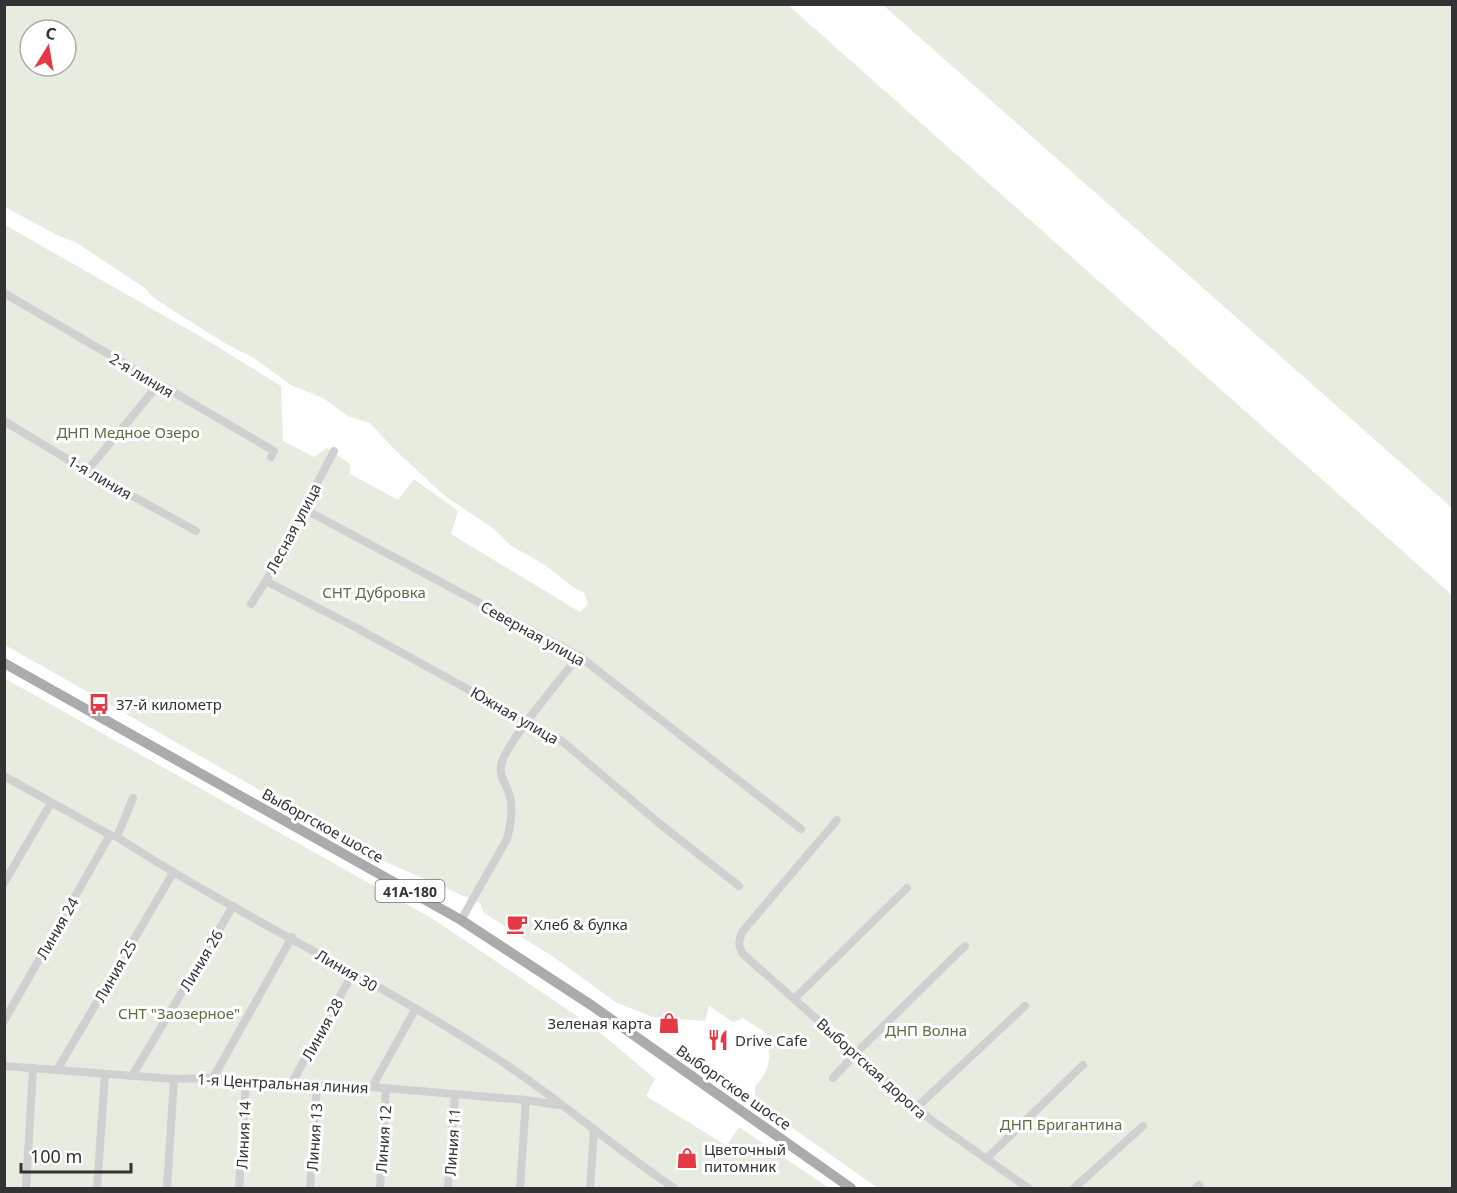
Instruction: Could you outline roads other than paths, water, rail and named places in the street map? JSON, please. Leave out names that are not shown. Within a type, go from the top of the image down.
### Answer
[{"type":"main road","name":"Выборгское шоссе","points":[[4,663],[461,920],[591,1005],[851,1188]]},
{"type":"street","name":"2-я линия","points":[[4,293],[274,451],[272,457]]},
{"type":"street","points":[[87,471],[158,385]]},
{"type":"street","name":"1-я линия","points":[[4,421],[87,471],[196,531]]},
{"type":"street","name":"Лесная улица","points":[[251,604],[266,581],[334,452]]},
{"type":"street","name":"Северная улица","points":[[303,509],[579,656],[801,829]]},
{"type":"street","name":"Южная улица","points":[[266,581],[562,741],[660,824],[739,886]]},
{"type":"street","points":[[461,920],[507,839],[511,824],[509,793],[500,770],[502,760],[527,722],[579,656]]},
{"type":"street","name":"Линия 30","points":[[4,776],[114,836],[172,873],[416,1008],[489,1053],[562,1105],[662,1185],[674,1188]]},
{"type":"street","name":"Линия 24","points":[[4,1021],[114,836],[133,798]]},
{"type":"street","points":[[4,883],[51,803]]},
{"type":"street","name":"Выборгская дорога","points":[[837,820],[743,930],[738,939],[743,954],[916,1108],[1028,1188]]},
{"type":"street","name":"Линия 25","points":[[57,1070],[172,873]]},
{"type":"street","points":[[794,999],[907,888]]},
{"type":"street","name":"Линия 26","points":[[132,1076],[233,906]]},
{"type":"street","points":[[213,1078],[292,938]]},
{"type":"street","points":[[833,1078],[965,946]]},
{"type":"street","name":"Линия 28","points":[[291,1084],[353,973]]},
{"type":"street","points":[[916,1108],[1025,1006]]},
{"type":"street","points":[[372,1087],[416,1008]]},
{"type":"street","points":[[986,1159],[1083,1065]]},
{"type":"street","name":"1-я Центральная линия","points":[[4,1066],[174,1079],[213,1078],[246,1082],[372,1087],[562,1105]]},
{"type":"street","points":[[26,1188],[33,1068]]},
{"type":"street","points":[[97,1188],[105,1075]]},
{"type":"street","points":[[167,1188],[174,1079]]},
{"type":"street","name":"Линия 14","points":[[239,1188],[246,1082]]},
{"type":"street","name":"Линия 13","points":[[310,1188],[317,1086]]},
{"type":"street","name":"Линия 12","points":[[380,1188],[386,1089]]},
{"type":"street","name":"Линия 11","points":[[448,1188],[455,1095]]},
{"type":"street","points":[[520,1188],[526,1100]]},
{"type":"street","points":[[1074,1188],[1143,1126]]},
{"type":"street","points":[[590,1188],[594,1130]]},
{"type":"place","name":"37-й километр","points":[[99,704]]},
{"type":"place","name":"Хлеб & булка","points":[[517,924]]},
{"type":"place","name":"Зеленая карта","points":[[669,1023]]},
{"type":"place","name":"Drive Cafe","points":[[718,1040]]},
{"type":"place","name":"Цветочный питомник","points":[[687,1158]]},
{"type":"park label","name":"ДНП Медное Озеро","points":[[128,432]]},
{"type":"park label","name":"СНТ Дубровка","points":[[374,592]]},
{"type":"park label","name":"СНТ \"Заозерное\"","points":[[179,1013]]},
{"type":"park label","name":"ДНП Волна","points":[[926,1030]]},
{"type":"park label","name":"ДНП Бригантина","points":[[1061,1124]]}]
